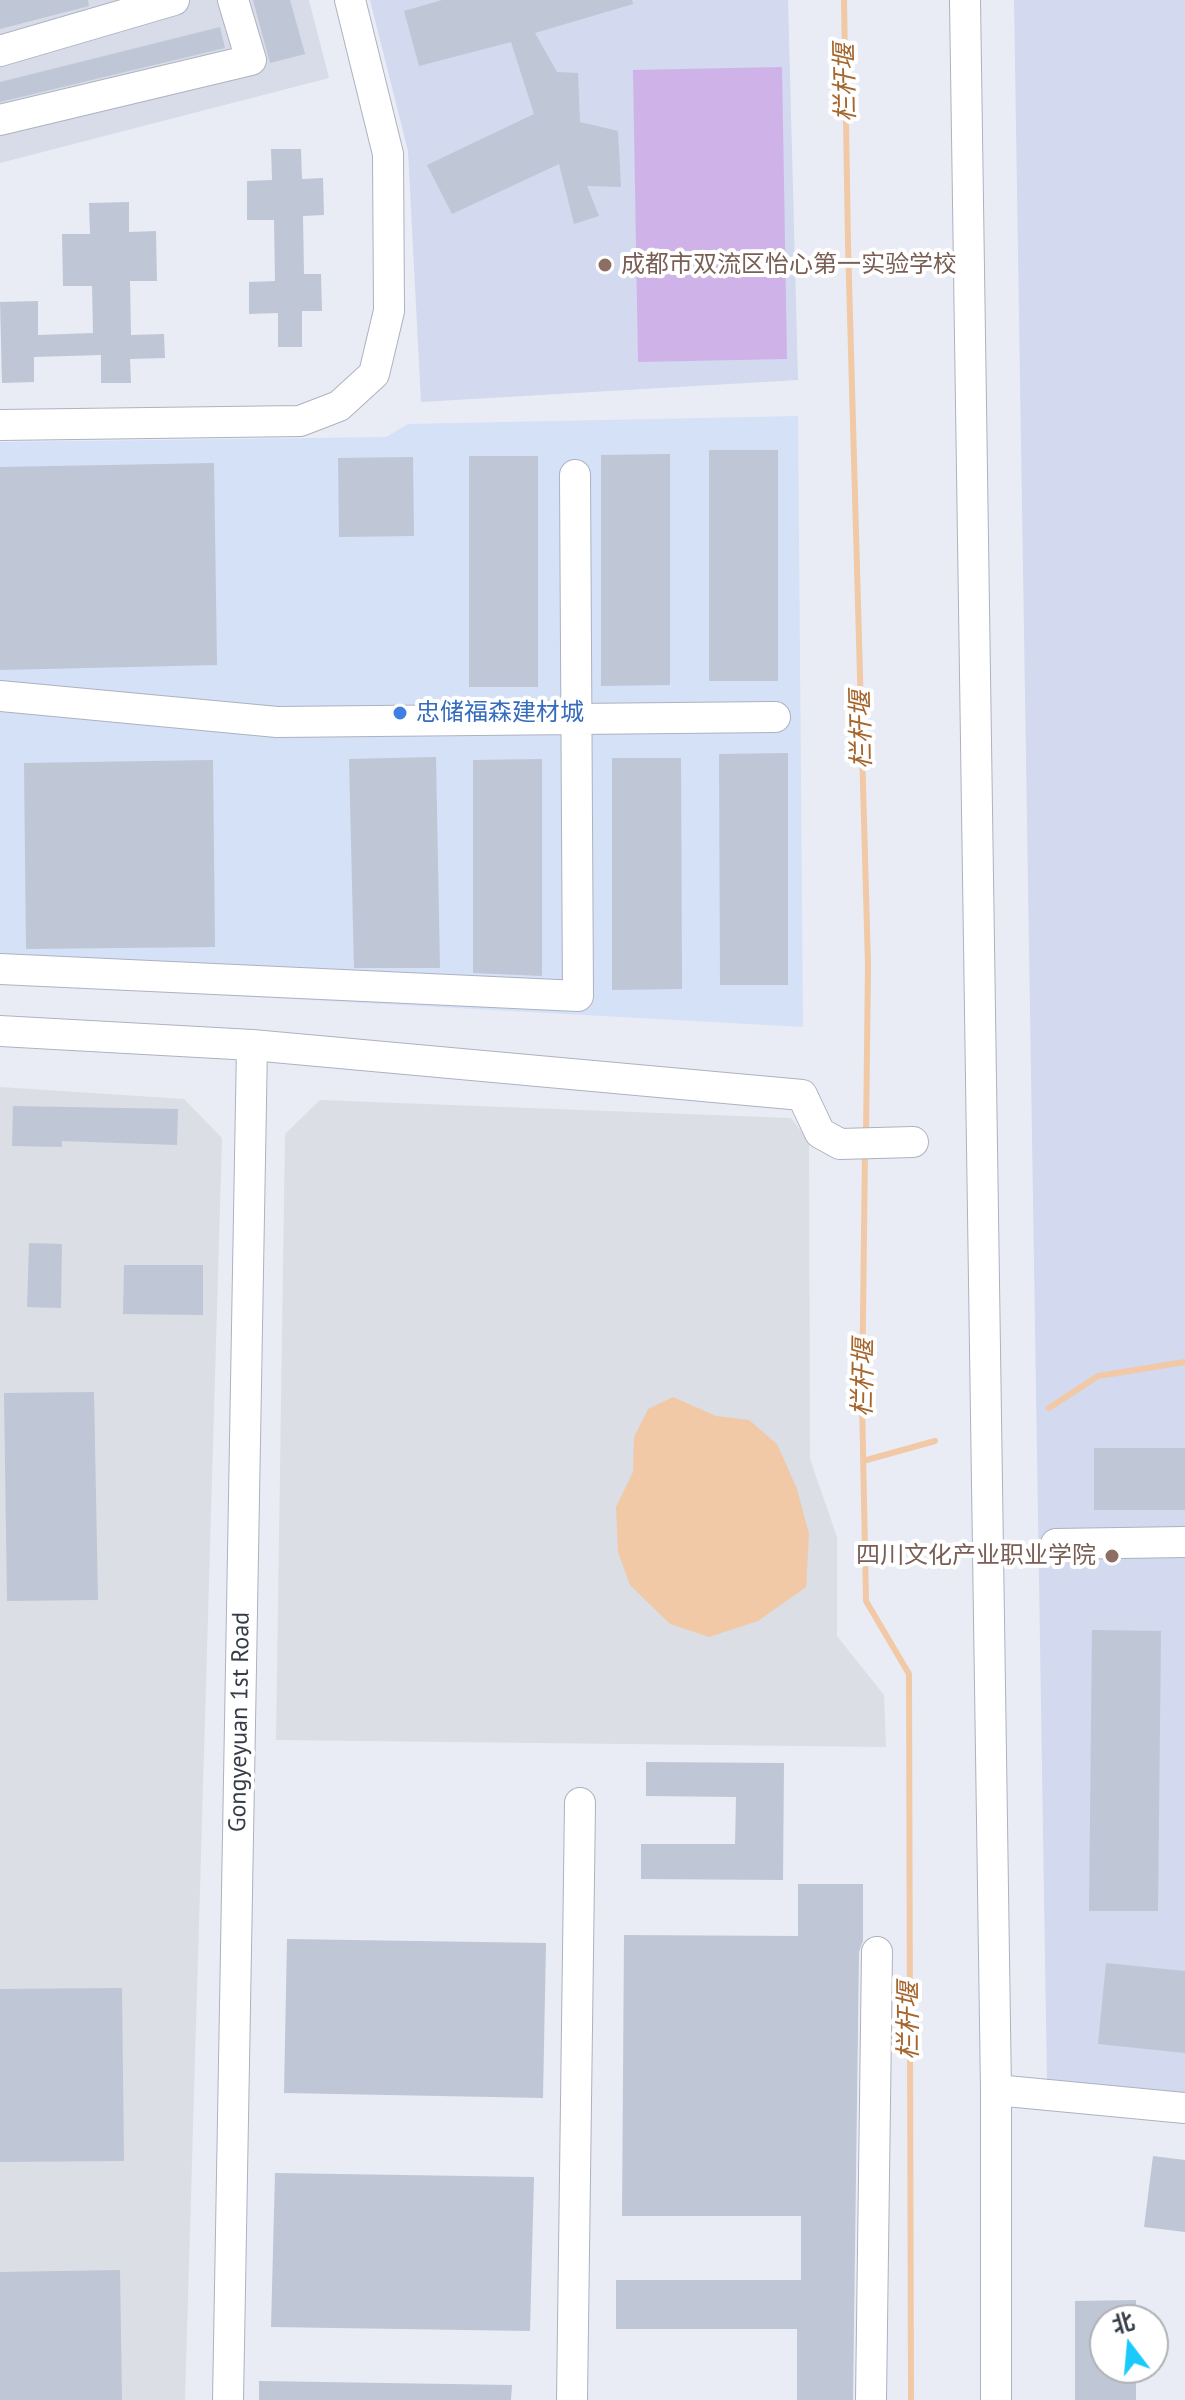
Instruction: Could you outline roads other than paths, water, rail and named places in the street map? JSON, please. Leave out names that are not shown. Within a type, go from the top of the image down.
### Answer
[{"type":"street","points":[[0,51],[174,0]]},
{"type":"street","points":[[0,120],[251,60],[233,0]]},
{"type":"street","points":[[0,425],[300,421],[339,406],[374,374],[389,311],[388,154],[350,0]]},
{"type":"street","points":[[965,0],[996,2090],[996,2400]]},
{"type":"street","points":[[0,969],[578,996],[575,475]]},
{"type":"street","points":[[0,696],[277,722],[775,717]]},
{"type":"street","points":[[0,1031],[252,1045],[802,1095],[820,1133],[840,1144],[900,1142]]},
{"type":"street","name":"Gongyeyuan 1st Road","points":[[228,2400],[252,1045]]},
{"type":"street","points":[[1056,1544],[1185,1542]]},
{"type":"street","points":[[572,2400],[580,1803]]},
{"type":"street","points":[[871,2400],[877,1952]]},
{"type":"street","points":[[996,2090],[1185,2108]]},
{"type":"waterway","name":"栏杆堰","points":[[844,0],[868,965],[866,1136]]},
{"type":"waterway","name":"栏杆堰","points":[[865,1151],[862,1400],[866,1601],[909,1674],[911,2400]]},
{"type":"waterway","name":"栏杆堰","points":[[1049,1408],[1098,1376],[1185,1362]]},
{"type":"waterway","name":"栏杆堰","points":[[863,1461],[935,1441]]},
{"type":"place","name":"成都市双流区怡心第一实验学校","points":[[605,265]]},
{"type":"place","name":"忠储福森建材城","points":[[400,713]]},
{"type":"place","name":"四川文化产业职业学院","points":[[1112,1556]]}]
